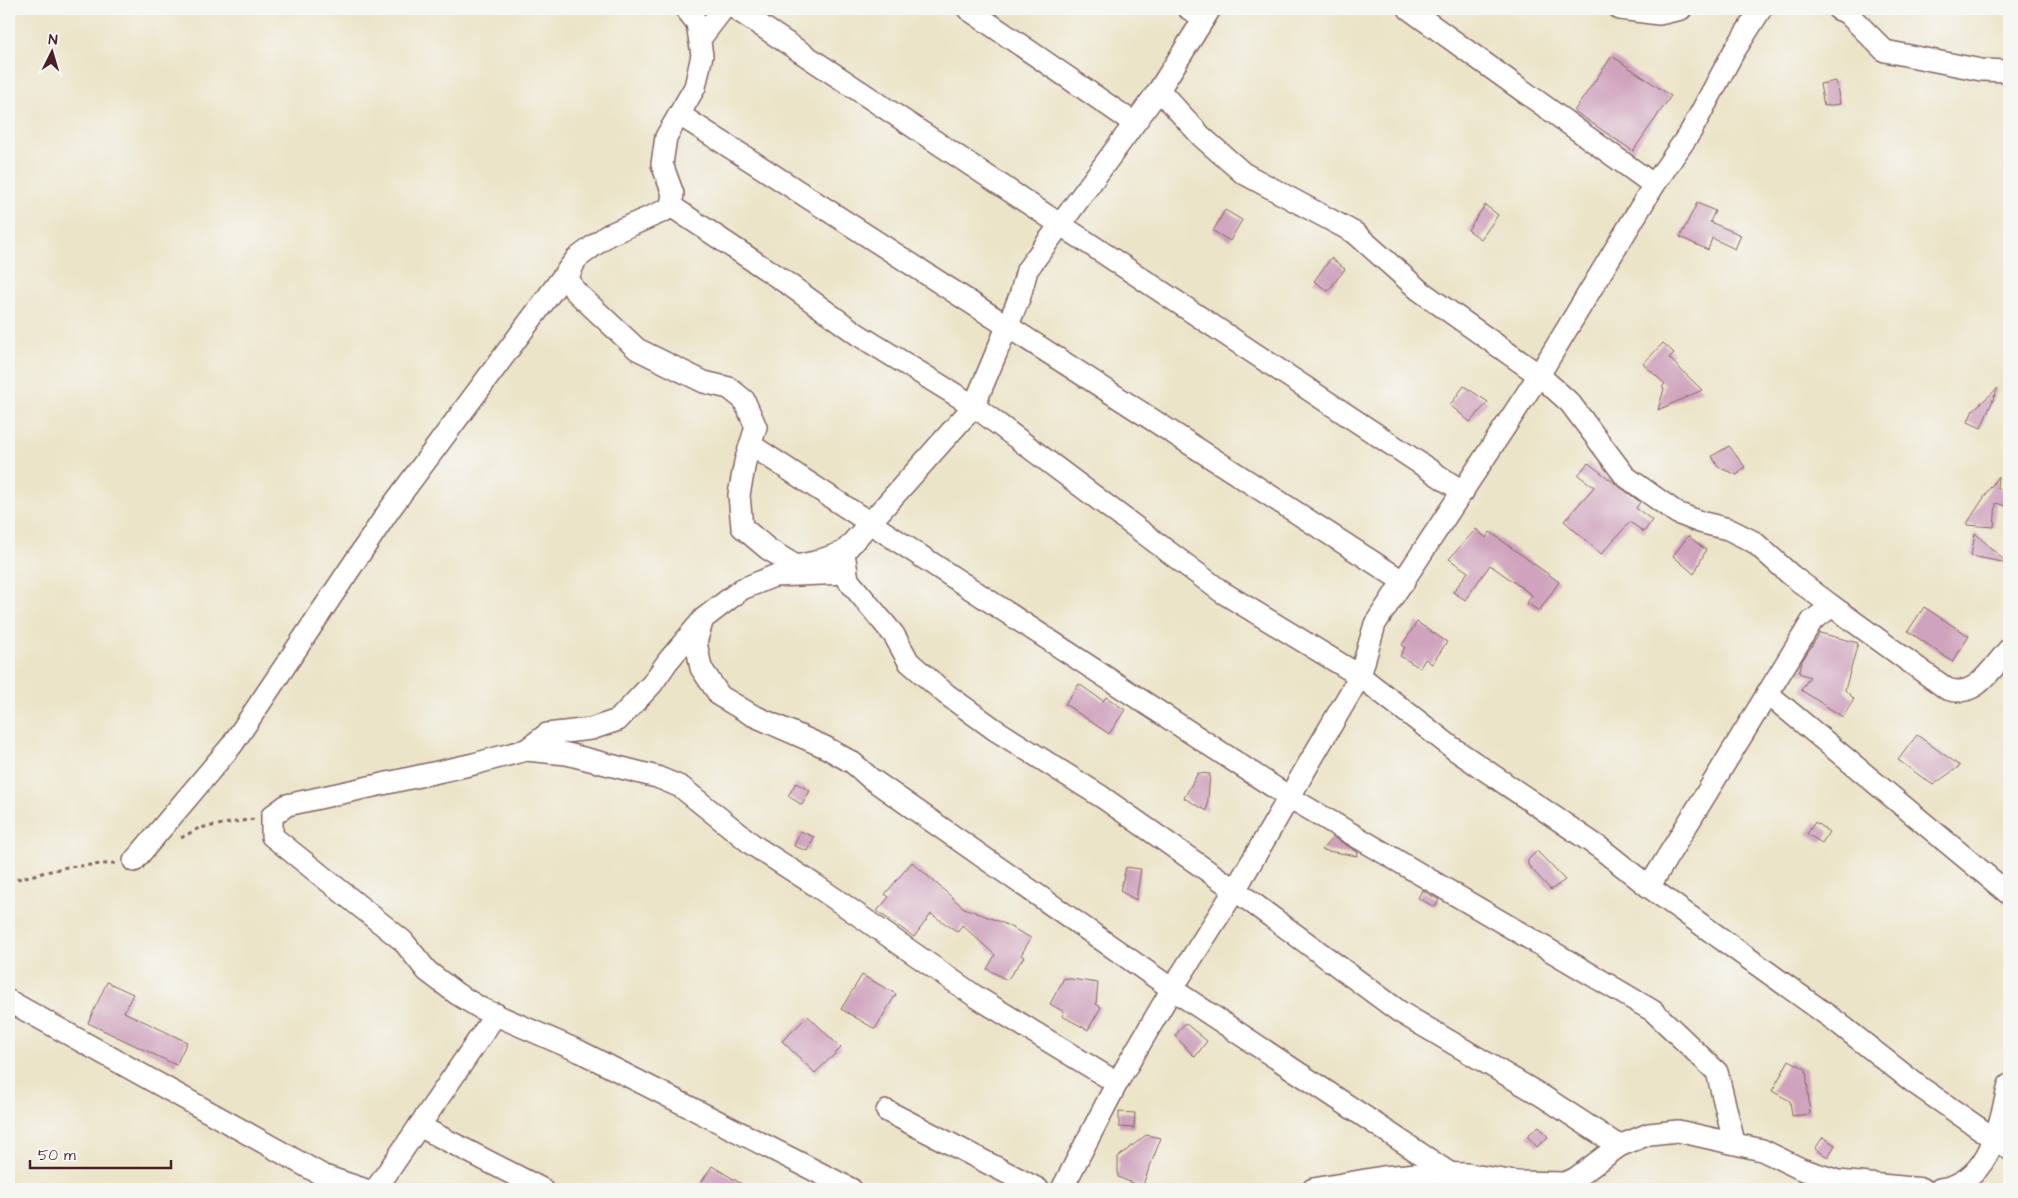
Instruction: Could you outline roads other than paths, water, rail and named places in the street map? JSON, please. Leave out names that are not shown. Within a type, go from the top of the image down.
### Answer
[{"type":"street","points":[[134,861],[232,745],[390,509],[576,259],[608,235],[664,211],[671,206],[673,194],[662,164],[666,137],[695,87],[702,55],[697,24],[686,9]]},
{"type":"street","points":[[700,39],[723,9]]},
{"type":"street","points":[[736,9],[1463,492]]},
{"type":"street","points":[[968,9],[1134,123]]},
{"type":"street","points":[[1409,9],[1654,185]]},
{"type":"street","points":[[1620,9],[1659,14],[1681,9]]},
{"type":"street","points":[[1062,1189],[1116,1083],[1172,989],[1235,890],[1360,676],[1375,624],[1540,375],[1654,185],[1691,131],[1733,53],[1762,9]]},
{"type":"street","points":[[1838,9],[1847,13],[1885,51],[1981,70],[2009,71]]},
{"type":"street","points":[[576,259],[568,277],[574,290],[637,349],[704,382],[729,388],[744,400],[756,427],[739,495],[742,527],[768,549],[796,566],[844,552],[974,406],[1020,296],[1027,270],[1159,90],[1201,12]]},
{"type":"street","points":[[1159,90],[1202,137],[1243,173],[1356,233],[1419,290],[1540,375],[1570,403],[1625,476],[1677,514],[1728,529],[1754,542],[1792,576],[1947,689],[1956,692],[1973,690],[2009,650]]},
{"type":"street","points":[[680,115],[1404,582]]},
{"type":"street","points":[[671,206],[791,286],[857,334],[974,406],[1222,592],[1360,676],[1454,749],[1600,848],[1649,887],[1837,1022],[1917,1085],[2002,1144]]},
{"type":"street","points":[[751,445],[1289,797],[1653,1011],[1717,1072],[1734,1142]]},
{"type":"street","points":[[844,552],[848,580],[894,635],[909,662],[946,694],[994,729],[1102,797],[1235,890],[1400,1012],[1544,1096],[1619,1146]]},
{"type":"street","points":[[526,750],[547,734],[591,729],[618,720],[652,684],[668,661],[703,619],[742,589],[774,576],[846,573]]},
{"type":"street","points":[[1649,887],[1812,621],[1832,606]]},
{"type":"street","points":[[703,619],[696,642],[701,668],[720,696],[752,715],[825,747],[852,763],[870,778],[1172,989],[1451,1174]]},
{"type":"street","points":[[1767,693],[2009,894]]},
{"type":"street","points":[[851,1189],[581,1052],[496,1014],[457,994],[427,971],[403,941],[272,836],[272,816],[287,805],[474,764],[526,750],[567,754],[657,777],[681,788],[753,845],[816,885],[975,996],[1116,1083]]},
{"type":"street","points":[[9,1001],[324,1176],[363,1189]]},
{"type":"street","points":[[376,1189],[496,1014]]},
{"type":"street","points":[[1940,1189],[1958,1185],[1968,1178],[2002,1144],[2009,1085]]},
{"type":"street","points":[[887,1111],[1038,1189]]},
{"type":"street","points":[[419,1126],[542,1189]]},
{"type":"street","points":[[1313,1189],[1383,1177],[1451,1174],[1516,1182],[1565,1183],[1576,1178],[1619,1146],[1649,1134],[1678,1131],[1734,1142],[1762,1150],[1801,1169],[1838,1181],[1923,1189]]}]
